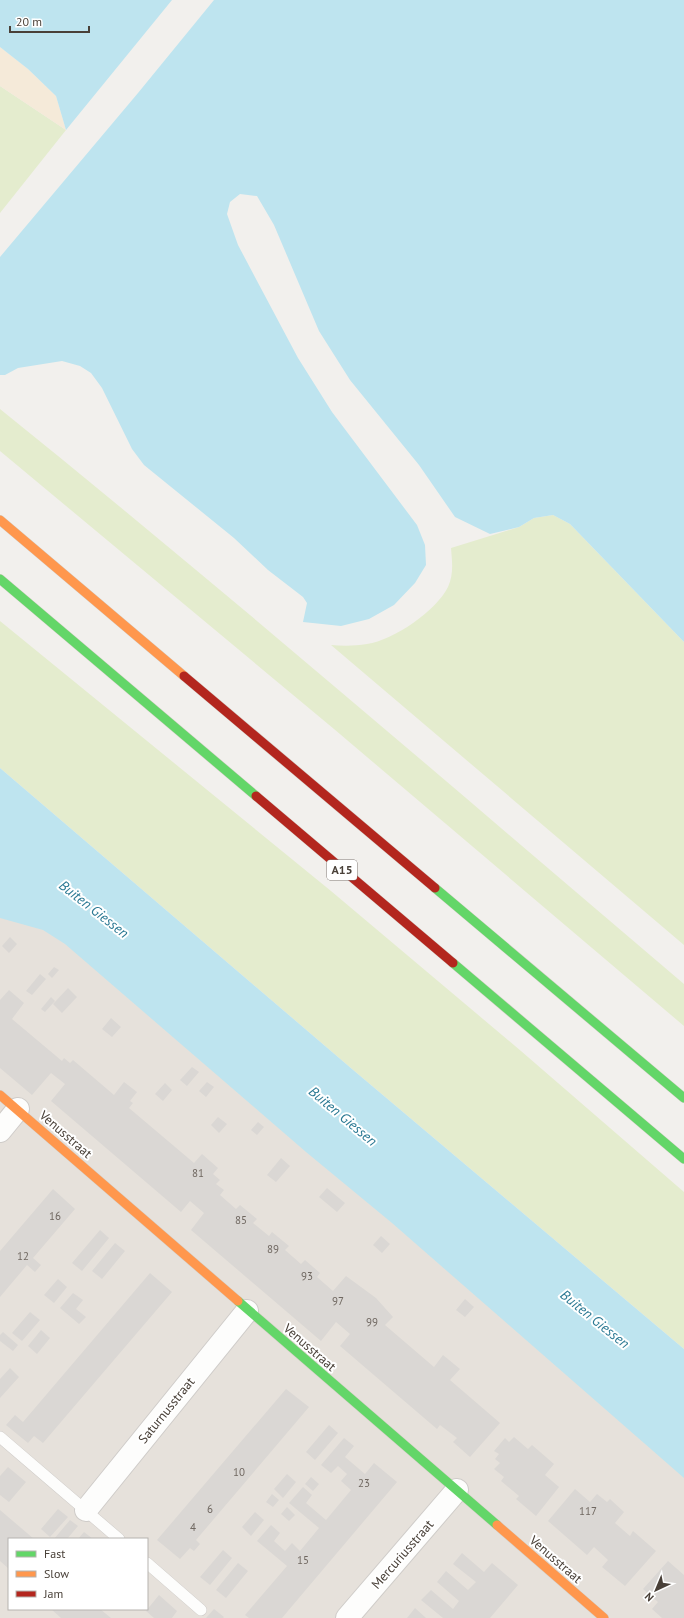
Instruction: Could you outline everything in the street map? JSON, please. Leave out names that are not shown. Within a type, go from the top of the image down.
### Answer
[{"type":"main road","points":[[0,520],[684,1098]]},
{"type":"main road","name":"A15","points":[[0,580],[684,1159]]},
{"type":"main road","name":"Venusstraat","points":[[0,1095],[604,1618]]},
{"type":"street","points":[[0,1131],[18,1109]]},
{"type":"street","name":"Saturnusstraat","points":[[86,1510],[247,1310]]},
{"type":"street","name":"Mercuriusstraat","points":[[347,1618],[457,1490]]},
{"type":"lane","points":[[0,1437],[118,1538]]},
{"type":"lane","points":[[148,1564],[201,1610]]},
{"type":"shaded area","points":[[0,807],[684,1354],[684,1618],[0,1618]]},
{"type":"green space","points":[[0,86],[66,130],[0,213]]},
{"type":"green space","points":[[0,409],[259,622],[684,984],[684,1026],[334,729],[0,451]]},
{"type":"green space","points":[[553,515],[570,524],[684,642],[684,945],[331,645],[344,646],[367,644],[389,637],[401,631],[424,615],[442,596],[448,587],[452,572],[451,548],[519,527],[534,518]]},
{"type":"green space","points":[[0,621],[331,891],[521,1051],[684,1192],[684,1349],[352,1069],[0,768]]},
{"type":"sand","points":[[0,47],[28,69],[56,96],[66,130],[0,86]]},
{"type":"water","points":[[0,0],[172,0],[66,130],[56,96],[28,69],[0,47]]},
{"type":"water","points":[[214,0],[684,0],[684,642],[570,524],[553,515],[534,518],[519,527],[490,534],[455,517],[419,465],[350,380],[319,331],[274,225],[257,196],[240,194],[230,202],[227,214],[238,245],[298,358],[332,412],[417,525],[425,545],[426,565],[415,583],[394,605],[369,619],[341,626],[303,622],[307,603],[303,597],[268,570],[234,538],[144,465],[132,449],[102,388],[91,373],[80,366],[62,361],[18,368],[5,375],[0,375],[0,257]]},
{"type":"water","name":"Buiten Giessen","points":[[0,768],[352,1069],[684,1349],[684,1478],[392,1223],[306,1152],[65,944],[43,930],[0,918]]},
{"type":"building","points":[[10,937],[17,944],[9,953],[2,946]]},
{"type":"building","points":[[54,967],[59,970],[52,978],[48,974]]},
{"type":"building","points":[[40,974],[46,979],[32,995],[26,991]]},
{"type":"building","points":[[68,988],[77,997],[62,1013],[53,1004]]},
{"type":"building","points":[[9,990],[24,1003],[12,1019],[62,1061],[64,1058],[70,1063],[73,1060],[114,1095],[124,1082],[137,1092],[130,1101],[133,1103],[129,1108],[194,1163],[202,1154],[218,1168],[213,1174],[220,1180],[216,1184],[224,1190],[220,1195],[236,1209],[240,1205],[257,1219],[253,1223],[269,1236],[272,1232],[289,1246],[285,1250],[301,1264],[305,1260],[320,1273],[317,1277],[333,1291],[346,1276],[376,1298],[393,1317],[385,1325],[434,1367],[443,1355],[460,1369],[450,1380],[500,1423],[470,1457],[453,1442],[457,1438],[440,1425],[437,1429],[340,1346],[350,1334],[336,1322],[321,1341],[191,1230],[204,1213],[190,1201],[181,1212],[51,1101],[65,1084],[51,1073],[32,1095],[0,1068],[0,1000]]},
{"type":"building","points":[[51,997],[55,1001],[45,1012],[41,1009]]},
{"type":"building","points":[[111,1018],[121,1027],[112,1037],[102,1029]]},
{"type":"building","points":[[192,1067],[199,1072],[187,1086],[180,1080]]},
{"type":"building","points":[[207,1082],[214,1087],[206,1097],[199,1091]]},
{"type":"building","points":[[165,1083],[172,1090],[163,1101],[155,1094]]},
{"type":"building","points":[[218,1117],[227,1124],[219,1133],[211,1125]]},
{"type":"building","points":[[258,1122],[264,1127],[257,1135],[251,1130]]},
{"type":"building","points":[[281,1158],[290,1166],[276,1182],[267,1175]]},
{"type":"building","points":[[327,1188],[345,1203],[337,1212],[319,1197]]},
{"type":"building","points":[[53,1189],[75,1209],[33,1258],[41,1265],[35,1272],[27,1265],[0,1297],[0,1251]]},
{"type":"building","points":[[100,1230],[109,1238],[82,1271],[72,1263]]},
{"type":"building","points":[[381,1236],[390,1244],[382,1253],[373,1245]]},
{"type":"building","points":[[115,1243],[125,1251],[102,1279],[92,1271]]},
{"type":"building","points":[[150,1273],[172,1292],[43,1443],[34,1436],[28,1443],[6,1425],[15,1415],[23,1422]]},
{"type":"building","points":[[58,1279],[67,1287],[54,1303],[44,1295]]},
{"type":"building","points":[[73,1293],[83,1300],[76,1309],[86,1317],[79,1324],[60,1308]]},
{"type":"building","points":[[465,1299],[474,1307],[465,1317],[456,1310]]},
{"type":"building","points":[[30,1312],[40,1320],[22,1341],[12,1333]]},
{"type":"building","points":[[41,1330],[50,1338],[37,1354],[28,1346]]},
{"type":"building","points":[[3,1332],[18,1345],[13,1351],[0,1341],[0,1335]]},
{"type":"building","points":[[10,1368],[19,1377],[0,1398],[0,1379]]},
{"type":"building","points":[[286,1389],[309,1407],[196,1540],[200,1544],[194,1551],[190,1548],[180,1559],[157,1540]]},
{"type":"building","points":[[329,1425],[338,1433],[315,1460],[306,1452]]},
{"type":"building","points":[[514,1437],[528,1449],[532,1445],[554,1464],[545,1475],[559,1487],[536,1516],[516,1499],[519,1496],[501,1481],[504,1477],[494,1469],[500,1463],[495,1459],[499,1454],[494,1451],[505,1438],[509,1442]]},
{"type":"building","points":[[344,1438],[354,1446],[345,1457],[365,1474],[374,1463],[397,1482],[282,1618],[249,1618],[245,1615],[287,1566],[257,1541],[271,1525],[280,1533],[274,1541],[285,1551],[292,1543],[300,1551],[319,1528],[289,1503],[303,1487],[312,1495],[306,1503],[326,1520],[351,1490],[341,1481],[347,1474],[338,1466],[331,1473],[321,1465]]},
{"type":"building","points":[[8,1467],[26,1482],[9,1502],[0,1495],[0,1476]]},
{"type":"building","points":[[287,1474],[296,1482],[283,1498],[274,1489]]},
{"type":"building","points":[[311,1477],[319,1484],[313,1491],[305,1484]]},
{"type":"building","points":[[575,1489],[590,1502],[597,1494],[607,1502],[610,1499],[624,1512],[615,1523],[630,1536],[633,1531],[656,1551],[625,1586],[602,1567],[608,1560],[594,1547],[587,1555],[548,1521]]},
{"type":"building","points":[[272,1494],[279,1500],[273,1507],[266,1502]]},
{"type":"building","points":[[287,1507],[295,1515],[289,1521],[281,1514]]},
{"type":"building","points":[[58,1509],[68,1517],[50,1537],[41,1529]]},
{"type":"building","points":[[0,1510],[33,1538],[8,1538],[8,1568],[0,1561]]},
{"type":"building","points":[[255,1512],[264,1520],[251,1536],[242,1527]]},
{"type":"building","points":[[70,1520],[78,1526],[68,1538],[55,1538]]},
{"type":"building","points":[[84,1532],[92,1538],[79,1538]]},
{"type":"building","points":[[223,1550],[232,1558],[210,1585],[200,1577]]},
{"type":"building","points":[[462,1553],[484,1572],[492,1563],[518,1585],[490,1618],[443,1618],[421,1600],[431,1590],[453,1609],[459,1601],[437,1582],[446,1571],[468,1590],[476,1582],[453,1564]]},
{"type":"building","points":[[668,1561],[684,1575],[684,1618],[662,1618],[652,1609],[658,1602],[643,1589]]},
{"type":"building","points":[[238,1563],[248,1571],[226,1598],[216,1590]]},
{"type":"building","points":[[159,1595],[177,1611],[172,1618],[154,1618],[146,1611]]},
{"type":"building","points":[[415,1608],[426,1618],[407,1618]]},
{"type":"building","points":[[214,1609],[224,1617],[206,1618]]},
{"type":"building","points":[[52,1610],[101,1610],[111,1618],[61,1618]]},
{"type":"traffic: fast","points":[[0,579],[256,796]]},
{"type":"traffic: fast","points":[[435,888],[684,1098]]},
{"type":"traffic: fast","points":[[453,963],[684,1159]]},
{"type":"traffic: fast","points":[[238,1301],[497,1525]]},
{"type":"traffic: slow","points":[[0,520],[184,676]]},
{"type":"traffic: slow","points":[[0,1095],[238,1301]]},
{"type":"traffic: slow","points":[[497,1525],[604,1618]]},
{"type":"traffic: jam","points":[[184,676],[435,888]]},
{"type":"traffic: jam","points":[[256,796],[453,963]]}]
